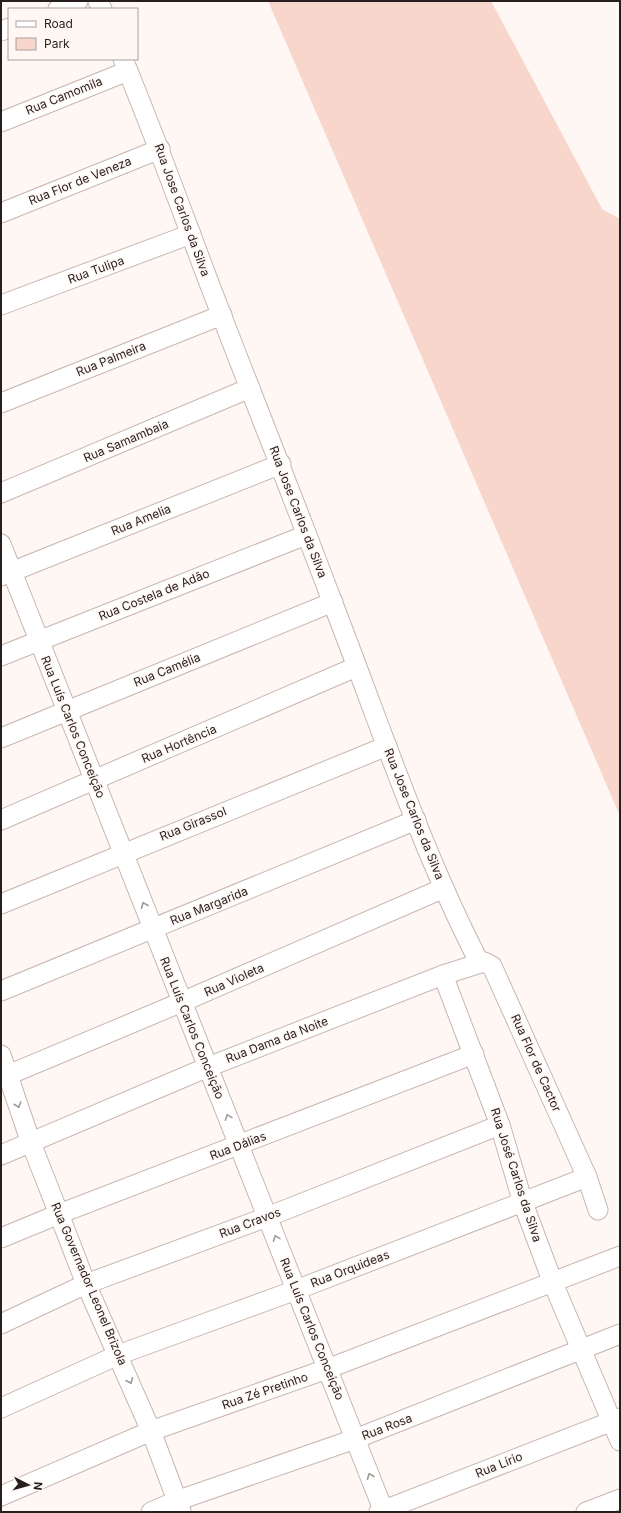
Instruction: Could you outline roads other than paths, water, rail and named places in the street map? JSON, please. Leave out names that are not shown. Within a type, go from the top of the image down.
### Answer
[{"type":"street","points":[[60,8],[78,1]]},
{"type":"street","name":"Rua Camomila","points":[[1,122],[125,65]]},
{"type":"street","name":"Rua Jose Carlos da Silva","points":[[125,65],[160,149],[250,388],[281,464],[356,667],[416,820],[444,888],[479,962]]},
{"type":"street","name":"Rua Flor de Veneza","points":[[1,213],[160,149]]},
{"type":"street","name":"Rua Tulipa","points":[[1,305],[191,234]]},
{"type":"street","name":"Rua Palmeira","points":[[1,403],[222,315]]},
{"type":"street","name":"Rua Samambaia","points":[[1,494],[250,388]]},
{"type":"street","name":"Rua Amelia","points":[[6,573],[281,464]]},
{"type":"street","name":"Rua Costela de Adão","points":[[1,656],[306,535]]},
{"type":"street","name":"Rua Luís Carlos Conceição","points":[[1,544],[6,573],[39,640],[355,1439],[382,1511]]},
{"type":"street","name":"Rua Camélia","points":[[1,738],[333,602]]},
{"type":"street","name":"Rua Hortência","points":[[1,820],[95,781],[356,667]]},
{"type":"street","name":"Rua Girassol","points":[[1,904],[387,746]]},
{"type":"street","name":"Rua Margarida","points":[[1,991],[416,820]]},
{"type":"street","name":"Rua Violeta","points":[[5,1077],[444,888]]},
{"type":"street","points":[[443,975],[479,962]]},
{"type":"street","name":"Rua Flor de Cactor","points":[[479,962],[488,963],[492,966],[588,1177],[598,1210]]},
{"type":"street","name":"Rua José Carlos da Silva","points":[[443,975],[500,1125],[523,1203],[553,1282],[581,1351],[616,1419],[620,1440]]},
{"type":"street","name":"Rua Dama da Noite","points":[[1,1155],[208,1067],[443,975]]},
{"type":"street","name":"Rua Dálias","points":[[1,1238],[59,1214],[239,1146],[474,1054]]},
{"type":"street","name":"Rua Governador Leonel Brizola","points":[[1,1055],[5,1077],[86,1284],[151,1431],[178,1506]]},
{"type":"street","name":"Rua Cravos","points":[[1,1324],[86,1284],[267,1217],[500,1125]]},
{"type":"street","name":"Rua Orquideas","points":[[1,1408],[118,1355],[296,1290],[588,1177]]},
{"type":"street","name":"Rua Zé Pretinho","points":[[1,1496],[151,1431],[327,1369],[620,1256]]},
{"type":"street","name":"Rua Rosa","points":[[151,1512],[178,1506],[355,1439],[581,1351],[620,1334]]},
{"type":"street","name":"Rua Lírio","points":[[382,1511],[616,1419]]},
{"type":"street","points":[[586,1512],[620,1499]]}]
